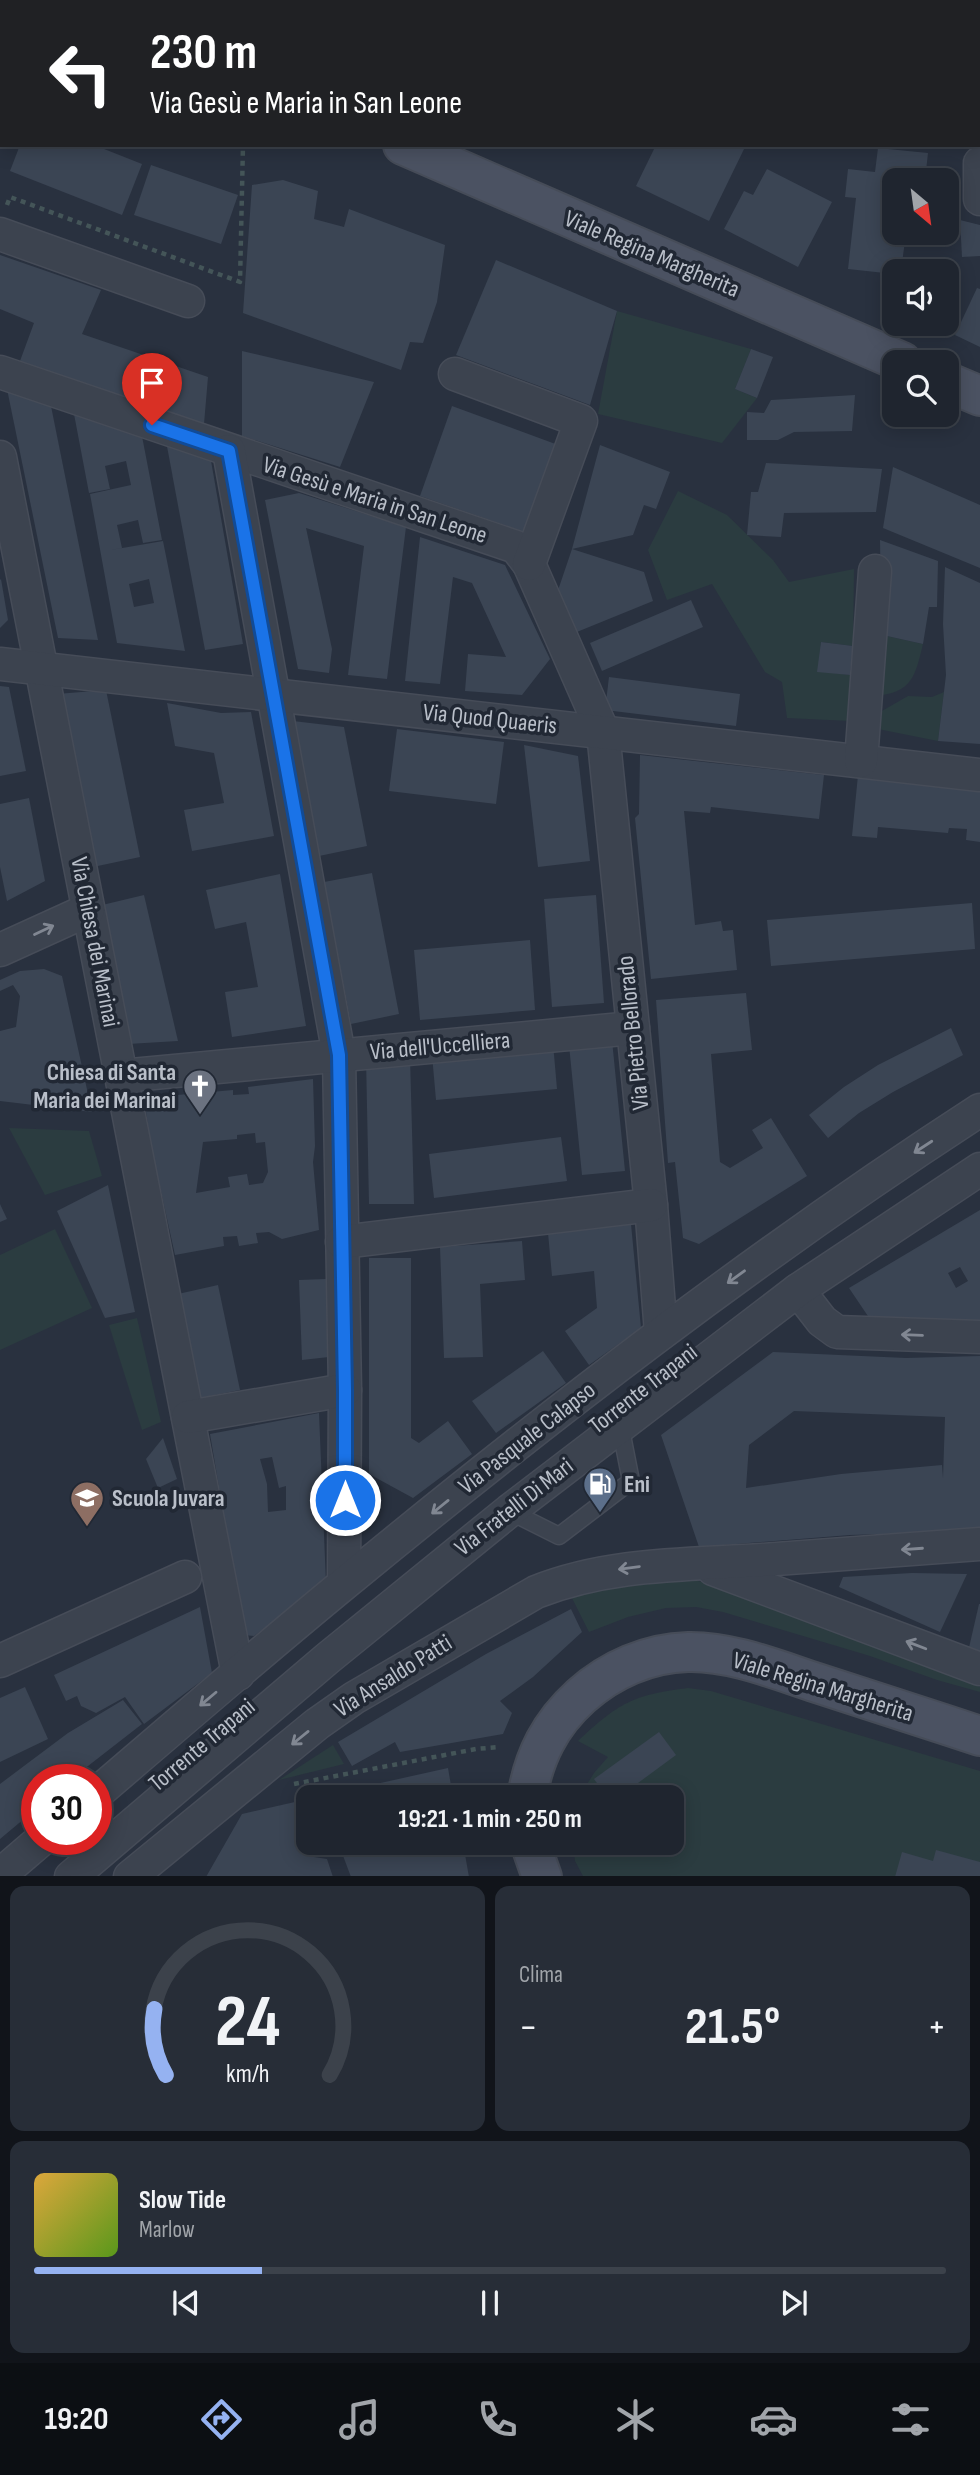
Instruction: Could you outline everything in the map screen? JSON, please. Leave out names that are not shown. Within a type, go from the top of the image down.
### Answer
[{"type":"main road","name":"Viale Regina Margherita","points":[[408,147],[882,353]]},
{"type":"main road","points":[[959,387],[980,396]]},
{"type":"main road","name":"Viale Regina Margherita","points":[[529,1785],[541,1747],[568,1708],[612,1674],[633,1663],[661,1655],[690,1652],[758,1663],[980,1736]]},
{"type":"main road","points":[[534,1855],[542,1876]]},
{"type":"street","points":[[980,163],[980,199]]},
{"type":"street","points":[[2,225],[188,301]]},
{"type":"street","name":"Via Gesù e Maria in San Leone","points":[[0,372],[516,547],[529,564],[603,732]]},
{"type":"street","points":[[455,374],[581,421],[529,564]]},
{"type":"street","points":[[229,451],[339,1055],[345,1390],[344,1583]]},
{"type":"street","name":"Via Chiesa dei Marinai","points":[[0,457],[238,1674]]},
{"type":"street","points":[[861,761],[875,571]]},
{"type":"street","name":"Via Quod Quaeris","points":[[0,664],[980,775]]},
{"type":"street","name":"Via Pietro Bellorado","points":[[603,732],[651,1205],[661,1333]]},
{"type":"street","points":[[0,950],[88,909]]},
{"type":"street","name":"Via dell'Uccelliera","points":[[121,1076],[633,1028]]},
{"type":"street","name":"Via Pasquale Calapso","points":[[112,1780],[344,1583],[661,1333],[815,1222],[980,1110]]},
{"type":"street","name":"Torrente Trapani","points":[[112,1822],[198,1747],[394,1586],[655,1379],[779,1286],[980,1153]]},
{"type":"street","name":"Via Fratelli Di Mari","points":[[72,1876],[299,1682],[509,1511],[798,1290],[980,1169]]},
{"type":"street","points":[[342,1242],[651,1205]]},
{"type":"street","points":[[798,1290],[822,1321],[837,1332],[980,1338]]},
{"type":"street","points":[[188,1417],[345,1390]]},
{"type":"street","name":"Via Ansaldo Patti","points":[[131,1876],[317,1724],[374,1685],[536,1592],[567,1580],[623,1569],[980,1544]]},
{"type":"street","points":[[697,1563],[980,1670]]},
{"type":"street","points":[[0,1661],[185,1577]]},
{"type":"street","points":[[0,1875],[23,1855]]},
{"type":"street","name":"Torrente Trapani","points":[[51,1876],[75,1855]]},
{"type":"lane","points":[[509,1511],[559,1536],[631,1481],[620,1425]]},
{"type":"path","points":[[2,225],[10,197],[240,282],[243,147]]},
{"type":"path","points":[[291,1785],[476,1749],[500,1747]]},
{"type":"shaded area","points":[[617,311],[751,349],[735,389],[757,398],[722,443],[598,414]]},
{"type":"shaded area","points":[[678,491],[727,515],[773,560],[789,582],[854,569],[853,646],[821,642],[818,671],[850,675],[850,721],[787,718],[782,682],[765,672],[712,584],[667,600],[648,550]]},
{"type":"shaded area","points":[[878,634],[923,644],[910,681],[897,691],[874,696]]},
{"type":"shaded area","points":[[944,692],[938,741],[878,729],[875,715],[908,696],[932,697]]},
{"type":"shaded area","points":[[9,1128],[89,1131],[102,1176],[45,1195]]},
{"type":"shaded area","points":[[55,1229],[92,1308],[0,1350],[0,1255]]},
{"type":"shaded area","points":[[137,1318],[161,1422],[142,1430],[109,1325]]},
{"type":"shaded area","points":[[668,1578],[698,1581],[755,1594],[980,1687],[980,1692],[723,1612],[696,1607],[666,1608],[628,1617],[589,1632],[571,1596],[615,1584]]},
{"type":"shaded area","points":[[688,1688],[711,1691],[980,1771],[980,1876],[583,1876],[574,1855],[684,1855],[684,1785],[586,1785],[608,1757],[578,1741],[616,1709],[653,1694]]},
{"type":"shaded area","points":[[333,1745],[344,1764],[279,1780]]},
{"type":"building","points":[[19,147],[99,147],[142,164],[122,215],[10,171]]},
{"type":"building","points":[[655,147],[745,147],[709,221],[636,186]]},
{"type":"building","points":[[878,148],[928,153],[926,168],[882,168],[882,245],[904,245],[903,259],[882,259],[882,273],[848,269],[856,198],[845,197],[848,169],[875,172]]},
{"type":"building","points":[[151,165],[238,195],[221,244],[134,215]]},
{"type":"building","points":[[767,169],[832,202],[798,267],[724,229],[744,191],[753,195]]},
{"type":"building","points":[[283,180],[318,191],[314,219],[344,227],[349,209],[445,245],[437,302],[423,343],[410,342],[401,370],[243,313],[252,185]]},
{"type":"building","points":[[960,220],[980,225],[980,256],[962,257]]},
{"type":"building","points":[[0,255],[101,290],[82,334],[208,377],[204,424],[20,361],[34,323],[0,309]]},
{"type":"building","points":[[496,260],[617,311],[590,405],[456,355]]},
{"type":"building","points":[[977,288],[980,289],[980,347],[957,336]]},
{"type":"building","points":[[751,349],[773,357],[757,398],[735,389]]},
{"type":"building","points":[[242,351],[374,382],[340,467],[242,436]]},
{"type":"building","points":[[7,389],[50,401],[98,640],[58,638]]},
{"type":"building","points":[[855,395],[852,431],[794,432],[778,440],[747,440],[747,412],[764,413],[771,400]]},
{"type":"building","points":[[452,406],[569,449],[530,534],[420,496]]},
{"type":"building","points":[[79,411],[141,431],[162,540],[143,543],[138,520],[117,525],[122,548],[105,551],[163,541],[185,651],[117,643],[90,494],[131,485],[126,461],[105,466],[110,489],[89,493],[74,414]],"holes":[[[149,579],[154,603],[134,607],[129,584]]]},
{"type":"building","points":[[166,441],[210,455],[243,644],[205,650]]},
{"type":"building","points":[[600,445],[670,472],[656,509],[644,505],[633,535],[572,549]]},
{"type":"building","points":[[766,463],[882,469],[876,512],[784,513],[781,537],[747,535],[751,492],[758,492]]},
{"type":"building","points":[[893,467],[980,505],[980,568],[883,528]]},
{"type":"building","points":[[299,493],[406,527],[387,679],[348,675],[364,546],[306,528],[332,649],[329,673],[298,669],[265,500]]},
{"type":"building","points":[[420,537],[505,565],[550,659],[522,695],[465,691],[468,654],[506,657],[472,583],[453,577],[440,684],[405,681]]},
{"type":"building","points":[[880,540],[938,561],[937,607],[929,607],[923,644],[878,634],[881,601]]},
{"type":"building","points":[[572,549],[644,572],[653,601],[567,636],[552,608]]},
{"type":"building","points":[[945,567],[980,583],[980,744],[938,741],[946,675],[943,624]]},
{"type":"building","points":[[0,580],[8,620],[0,628]]},
{"type":"building","points":[[691,600],[703,627],[602,671],[590,643]]},
{"type":"building","points":[[821,642],[853,646],[850,675],[817,672]]},
{"type":"building","points":[[609,677],[740,694],[736,726],[605,710]]},
{"type":"building","points":[[0,686],[9,687],[26,771],[0,776]]},
{"type":"building","points":[[106,690],[140,857],[93,867],[57,694]]},
{"type":"building","points":[[167,703],[221,713],[251,712],[274,836],[192,851],[184,810],[224,803],[214,753],[175,746]]},
{"type":"building","points":[[293,721],[344,727],[367,846],[319,856]]},
{"type":"building","points":[[397,729],[504,742],[496,804],[389,791]]},
{"type":"building","points":[[524,745],[578,756],[590,861],[538,867]]},
{"type":"building","points":[[640,755],[824,775],[819,819],[711,807],[710,813],[684,811],[695,925],[721,921],[723,931],[733,930],[737,970],[651,979],[635,818],[639,814]]},
{"type":"building","points":[[858,775],[980,787],[980,842],[966,840],[967,829],[949,828],[948,833],[878,827],[877,838],[852,836]]},
{"type":"building","points":[[29,798],[45,881],[7,901],[0,867],[0,804]]},
{"type":"building","points":[[372,873],[399,1014],[351,1024],[324,882]]},
{"type":"building","points":[[280,874],[306,1026],[232,1037],[225,992],[258,987],[246,922],[215,929],[206,890]]},
{"type":"building","points":[[144,895],[178,1041],[128,1044],[98,906]]},
{"type":"building","points":[[596,895],[604,1003],[552,1007],[544,899]]},
{"type":"building","points":[[972,903],[975,949],[771,966],[767,920]]},
{"type":"building","points":[[530,940],[535,1010],[420,1020],[414,950]]},
{"type":"building","points":[[44,969],[62,976],[92,1112],[0,1101],[0,1031],[16,1027],[20,996],[13,985],[0,991],[0,980],[20,971]]},
{"type":"building","points":[[746,993],[752,1050],[711,1054],[720,1162],[730,1168],[763,1148],[752,1130],[771,1118],[807,1176],[699,1244],[683,1238],[675,1162],[668,1163],[656,1000]]},
{"type":"building","points":[[951,1028],[963,1055],[893,1092],[859,1113],[828,1138],[809,1115],[844,1087],[878,1065]]},
{"type":"building","points":[[612,1040],[625,1171],[582,1175],[569,1045]]},
{"type":"building","points":[[553,1043],[557,1089],[436,1100],[432,1055]]},
{"type":"building","points":[[410,1057],[414,1204],[369,1204],[366,1058]]},
{"type":"building","points":[[313,1079],[313,1162],[319,1230],[282,1239],[269,1232],[256,1233],[258,1243],[239,1246],[237,1236],[223,1237],[224,1246],[175,1255],[151,1146],[144,1098],[233,1090],[233,1095],[249,1094],[248,1087]],"holes":[[[255,1133],[256,1143],[265,1142],[268,1172],[263,1183],[249,1185],[247,1174],[228,1177],[230,1187],[196,1193],[203,1142],[237,1139],[237,1135]]]},
{"type":"building","points":[[561,1137],[567,1181],[434,1198],[429,1154]]},
{"type":"building","points":[[108,1185],[135,1312],[105,1318],[57,1211]]},
{"type":"building","points":[[0,1204],[7,1219],[0,1222]]},
{"type":"building","points":[[980,1210],[980,1329],[876,1328],[849,1288]],"holes":[[[960,1267],[968,1281],[956,1288],[948,1273]]]},
{"type":"building","points":[[631,1224],[641,1328],[589,1365],[565,1331],[597,1308],[594,1271],[552,1276],[548,1233]]},
{"type":"building","points":[[522,1241],[525,1280],[480,1284],[483,1357],[444,1358],[440,1247]]},
{"type":"building","points":[[369,1258],[411,1258],[411,1438],[419,1443],[448,1421],[472,1454],[413,1498],[369,1474]]},
{"type":"building","points":[[326,1279],[329,1357],[302,1360],[299,1280]]},
{"type":"building","points":[[218,1285],[240,1390],[200,1398],[178,1294]]},
{"type":"building","points":[[543,1351],[566,1383],[496,1433],[472,1401]]},
{"type":"building","points":[[773,1352],[906,1358],[980,1356],[980,1531],[850,1535],[699,1547],[661,1435]],"holes":[[[794,1411],[945,1417],[943,1478],[942,1465],[841,1474],[746,1488],[749,1445]]]},
{"type":"building","points":[[319,1413],[326,1583],[254,1636],[244,1635],[210,1434]],"holes":[[[272,1457],[279,1488],[286,1486],[286,1510],[268,1512],[267,1484],[260,1459]]]},
{"type":"building","points":[[163,1438],[177,1479],[158,1488],[146,1459]]},
{"type":"building","points":[[912,1573],[967,1574],[940,1632],[839,1587],[843,1577]]},
{"type":"building","points":[[980,1604],[980,1658],[968,1652]]},
{"type":"building","points":[[200,1607],[212,1673],[144,1724],[125,1697],[96,1713],[81,1706],[77,1696],[66,1701],[54,1675]]},
{"type":"building","points":[[571,1609],[582,1632],[533,1677],[500,1701],[512,1713],[503,1734],[400,1752],[395,1742],[352,1766],[338,1742],[486,1654]]},
{"type":"building","points":[[25,1687],[48,1739],[0,1762],[0,1698]]},
{"type":"building","points":[[123,1700],[142,1724],[91,1764],[27,1764],[68,1733]]},
{"type":"building","points":[[659,1732],[676,1755],[635,1785],[598,1785],[594,1779]]},
{"type":"building","points":[[21,1768],[21,1821],[0,1839],[0,1784]]},
{"type":"building","points":[[448,1768],[451,1785],[372,1785]]},
{"type":"building","points":[[296,1802],[296,1855],[314,1855],[327,1859],[333,1876],[207,1876],[242,1814]]},
{"type":"building","points":[[936,1850],[980,1862],[980,1876],[895,1876],[902,1852],[933,1861]]},
{"type":"building","points":[[343,1855],[465,1855],[469,1876],[351,1876]]},
{"type":"place","name":"Chiesa di Santa Maria dei Marinai","points":[[200,1116]]},
{"type":"place","name":"Eni","points":[[600,1514]]},
{"type":"place","name":"Scuola Juvara","points":[[87,1528]]},
{"type":"route","points":[[152,425],[229,451],[339,1055],[345,1500]]}]
